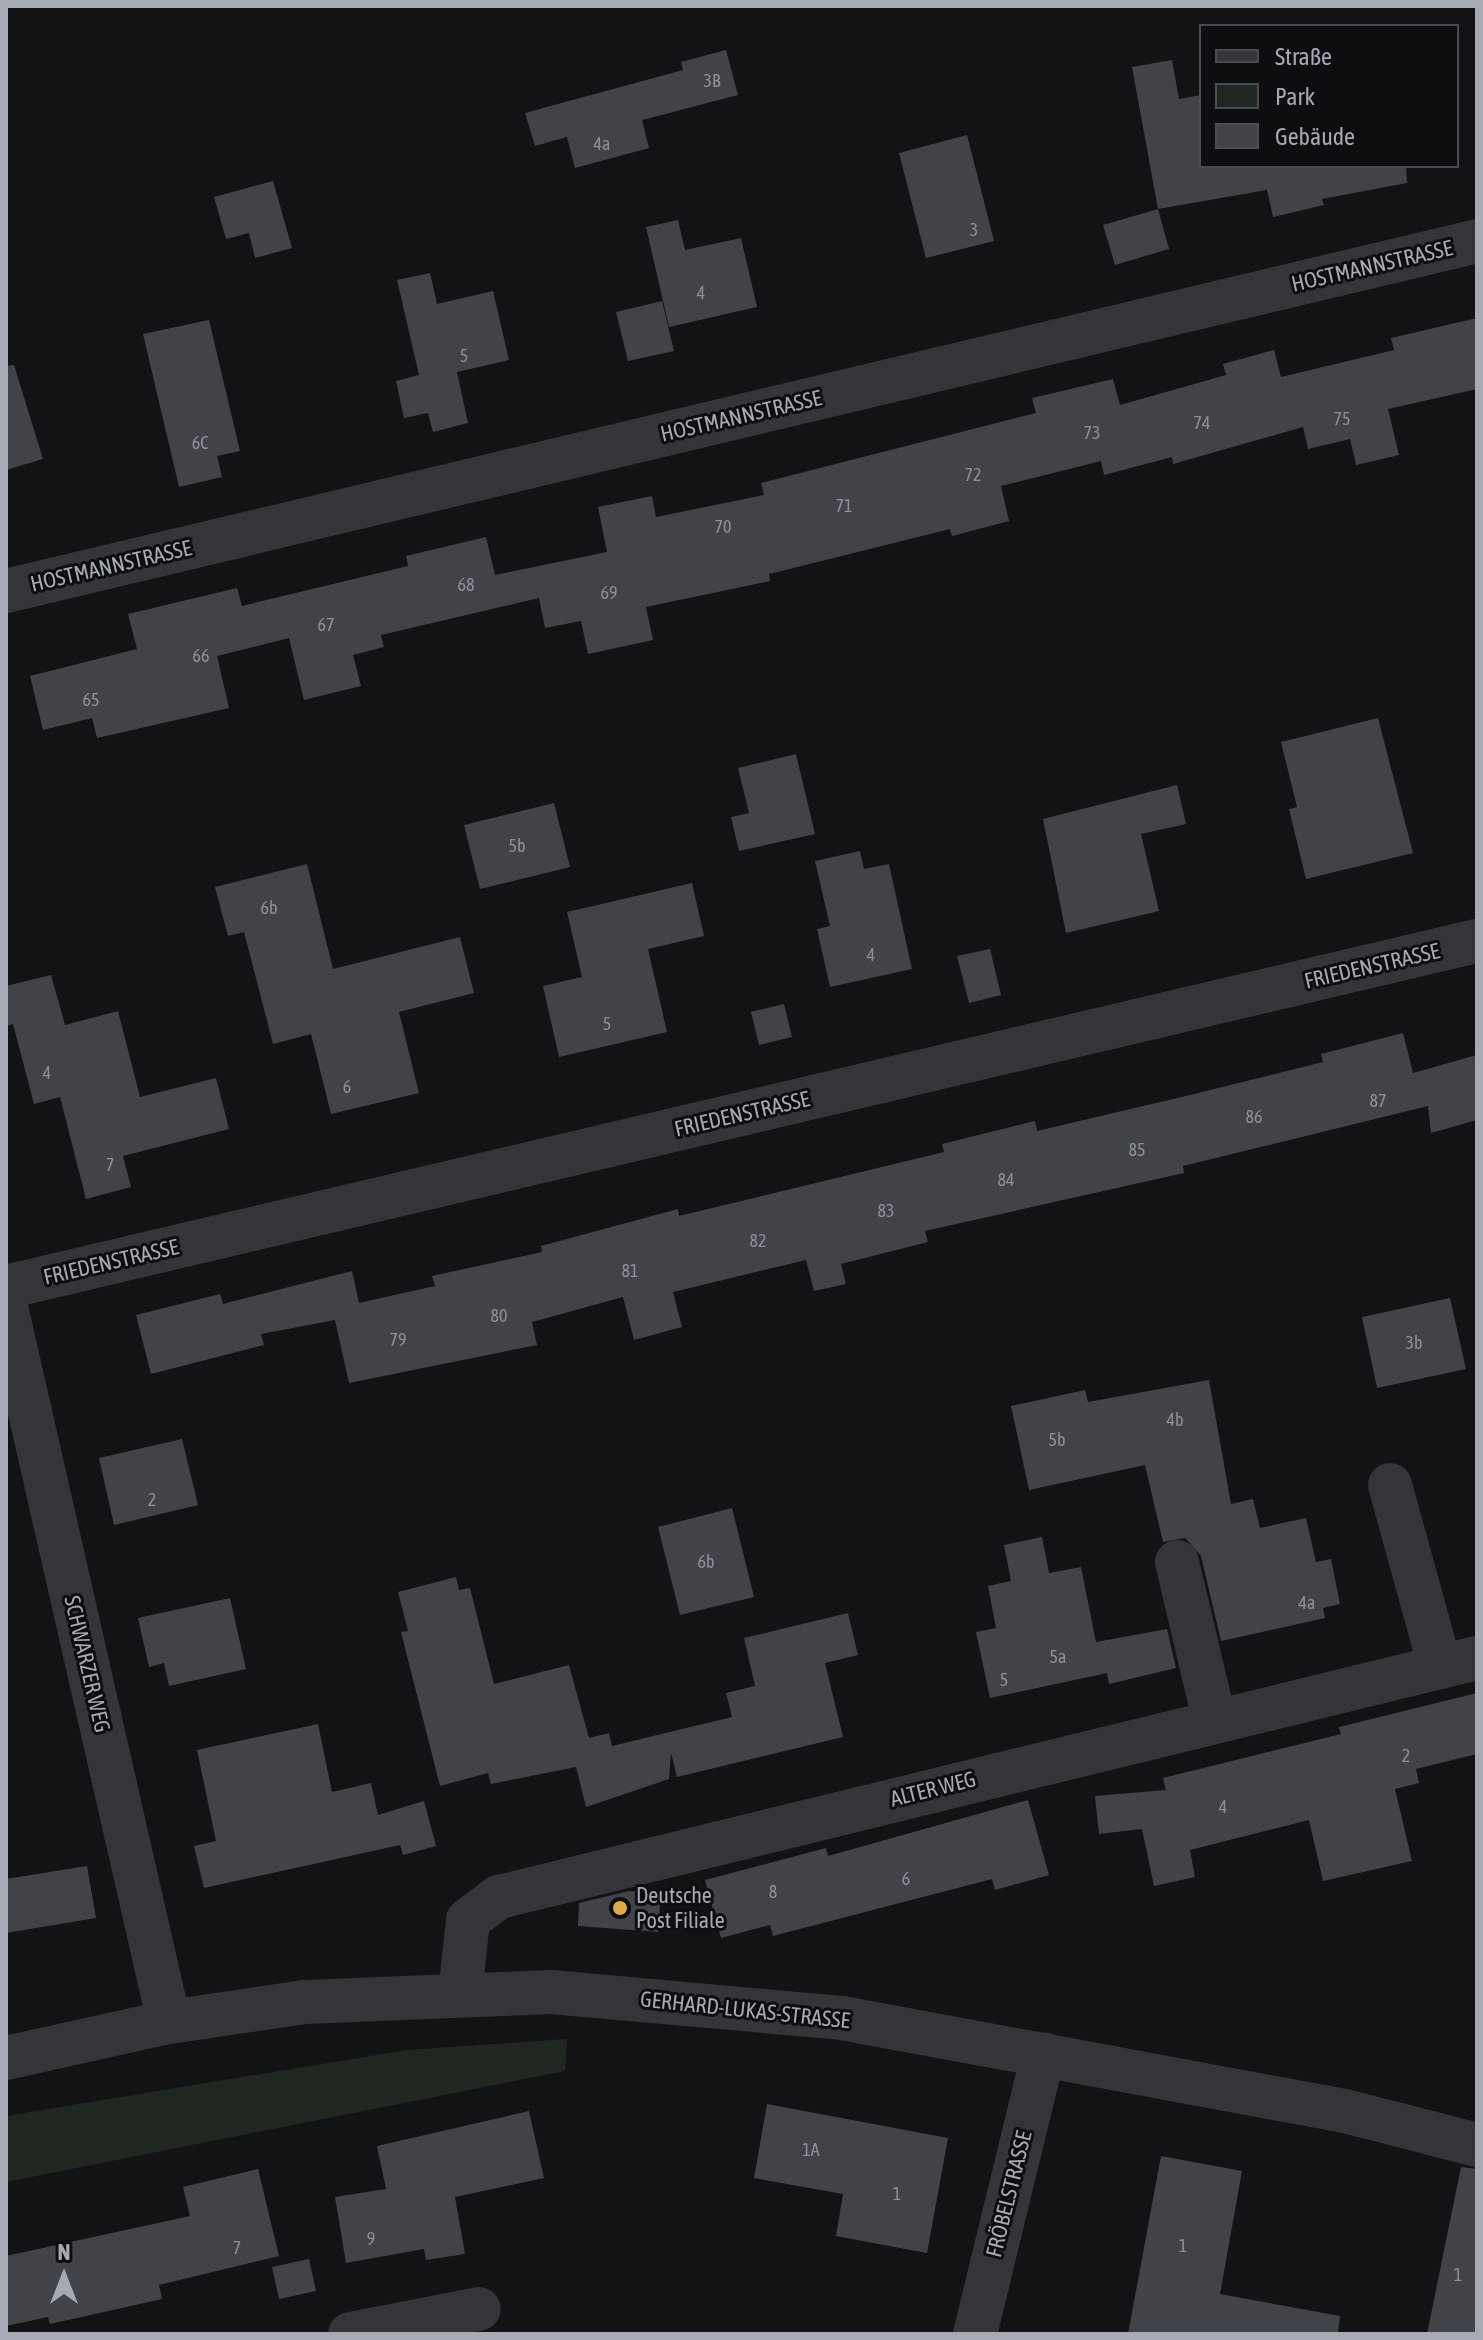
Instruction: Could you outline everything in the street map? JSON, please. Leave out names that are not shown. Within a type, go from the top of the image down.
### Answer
[{"type":"street","name":"HOSTMANNSTRASSE","points":[[6,591],[1477,241]]},
{"type":"street","name":"FRIEDENSTRASSE","points":[[6,1287],[1477,941]]},
{"type":"street","name":"SCHWARZER WEG","points":[[6,1307],[169,2022]]},
{"type":"street","points":[[1390,1485],[1458,1662]]},
{"type":"street","points":[[1177,1562],[1214,1719]]},
{"type":"street","name":"ALTER WEG","points":[[460,1994],[468,1920],[499,1897],[1214,1719],[1458,1662]]},
{"type":"street","name":"GERHARD-LUKAS-STRASSE","points":[[6,2058],[169,2022],[304,2002],[551,1992],[714,2003],[842,2018],[1345,2111],[1477,2145]]},
{"type":"street","name":"FRÖBELSTRASSE","points":[[975,2334],[1043,2054]]},
{"type":"street","points":[[350,2334],[479,2309]]},
{"type":"green space","points":[[567,2039],[565,2071],[6,2182],[6,2116],[407,2050]]},
{"type":"building","points":[[726,50],[738,95],[642,120],[649,148],[575,168],[567,137],[535,146],[525,113],[683,70],[681,62]]},
{"type":"building","points":[[1172,60],[1179,99],[1199,95],[1199,168],[1406,168],[1407,183],[1322,199],[1324,205],[1273,217],[1267,190],[1158,209],[1132,67]]},
{"type":"building","points":[[967,135],[994,241],[926,258],[899,153]]},
{"type":"building","points":[[273,181],[292,248],[255,258],[249,233],[226,239],[214,197]]},
{"type":"building","points":[[1158,209],[1169,249],[1115,265],[1103,225]]},
{"type":"building","points":[[678,220],[685,250],[741,238],[757,307],[669,327],[646,227]]},
{"type":"building","points":[[430,273],[437,304],[493,291],[509,360],[457,372],[468,423],[433,432],[428,413],[404,418],[396,381],[419,375],[397,280]]},
{"type":"building","points":[[662,301],[674,351],[628,361],[616,312]]},
{"type":"building","points":[[1477,318],[1477,389],[1388,409],[1399,455],[1356,465],[1350,439],[1308,449],[1303,427],[1173,464],[1172,457],[1104,475],[1101,461],[1001,486],[1009,521],[952,536],[950,529],[769,574],[770,581],[646,607],[653,640],[588,654],[581,621],[545,628],[539,598],[381,635],[384,647],[353,655],[361,686],[304,700],[289,638],[217,656],[229,708],[97,738],[92,718],[43,730],[30,676],[137,649],[128,614],[237,588],[242,606],[408,566],[406,556],[486,537],[495,575],[607,552],[598,507],[652,496],[656,517],[764,495],[761,483],[1036,413],[1032,398],[1113,379],[1120,405],[1226,375],[1223,364],[1274,350],[1281,377],[1394,350],[1391,338]]},
{"type":"building","points":[[209,320],[240,451],[217,456],[222,477],[179,487],[143,334]]},
{"type":"building","points":[[14,365],[43,459],[6,470],[6,366]]},
{"type":"building","points":[[1378,718],[1413,853],[1306,879],[1289,809],[1297,807],[1281,742]]},
{"type":"building","points":[[796,754],[815,834],[739,851],[731,817],[749,813],[738,768]]},
{"type":"building","points":[[1177,785],[1186,824],[1141,834],[1159,911],[1066,933],[1043,819]]},
{"type":"building","points":[[554,803],[570,867],[480,889],[464,825]]},
{"type":"building","points":[[860,851],[864,869],[889,864],[912,969],[830,987],[817,929],[830,926],[815,861]]},
{"type":"building","points":[[307,864],[333,969],[460,937],[474,993],[399,1012],[419,1093],[331,1114],[311,1034],[273,1044],[244,932],[228,936],[215,887]]},
{"type":"building","points":[[692,883],[704,936],[648,949],[667,1032],[559,1057],[543,986],[582,977],[567,912]]},
{"type":"building","points":[[990,949],[1001,995],[969,1003],[957,956]]},
{"type":"building","points":[[51,975],[65,1025],[118,1011],[140,1097],[216,1078],[229,1129],[123,1156],[131,1187],[86,1199],[60,1097],[34,1104],[13,1024],[6,1026],[6,986]]},
{"type":"building","points":[[784,1004],[792,1037],[759,1045],[751,1012]]},
{"type":"building","points":[[1403,1033],[1413,1073],[1477,1055],[1477,1120],[1431,1133],[1428,1106],[1183,1166],[1184,1173],[925,1231],[928,1242],[841,1264],[846,1284],[814,1291],[806,1260],[673,1292],[682,1327],[634,1340],[623,1297],[532,1322],[537,1345],[349,1383],[335,1320],[261,1334],[264,1345],[151,1374],[136,1315],[220,1294],[223,1304],[352,1271],[359,1303],[435,1286],[432,1276],[542,1252],[541,1246],[678,1209],[679,1216],[944,1152],[942,1144],[1035,1121],[1037,1131],[1190,1095],[1323,1062],[1321,1054]]},
{"type":"building","points":[[1450,1298],[1466,1369],[1377,1388],[1362,1317]]},
{"type":"building","points":[[1209,1380],[1231,1504],[1253,1499],[1260,1528],[1306,1518],[1316,1562],[1331,1559],[1340,1604],[1323,1608],[1325,1618],[1221,1641],[1201,1556],[1185,1538],[1163,1542],[1145,1465],[1029,1490],[1011,1406],[1085,1390],[1088,1402]]},
{"type":"building","points":[[182,1439],[198,1505],[114,1525],[99,1458]]},
{"type":"building","points":[[732,1508],[754,1597],[680,1615],[658,1527]]},
{"type":"building","points":[[1042,1537],[1049,1573],[1081,1567],[1096,1642],[1167,1629],[1176,1668],[1109,1684],[1107,1673],[990,1698],[976,1632],[996,1628],[988,1586],[1011,1581],[1004,1545]]},
{"type":"building","points":[[456,1577],[459,1590],[470,1588],[494,1684],[569,1665],[589,1738],[609,1733],[612,1746],[732,1717],[726,1693],[755,1686],[744,1638],[848,1613],[858,1655],[825,1663],[843,1737],[677,1777],[671,1753],[669,1779],[586,1807],[576,1767],[491,1784],[488,1773],[440,1786],[401,1632],[408,1631],[398,1592]]},
{"type":"building","points":[[230,1598],[246,1669],[169,1686],[164,1663],[149,1667],[138,1618]]},
{"type":"building","points":[[1477,1693],[1477,1754],[1416,1769],[1419,1783],[1395,1789],[1412,1861],[1323,1881],[1309,1820],[1190,1850],[1195,1877],[1154,1886],[1142,1829],[1099,1834],[1095,1796],[1166,1790],[1163,1778],[1341,1734],[1339,1727]]},
{"type":"building","points":[[318,1724],[332,1792],[371,1783],[378,1815],[424,1801],[436,1846],[403,1855],[400,1845],[204,1888],[194,1846],[216,1841],[197,1750]]},
{"type":"building","points":[[1028,1800],[1049,1875],[995,1890],[992,1879],[773,1936],[770,1925],[721,1938],[705,1880],[826,1848],[828,1856]]},
{"type":"building","points":[[87,1866],[96,1918],[6,1933],[6,1879]]},
{"type":"building","points":[[629,1891],[661,1893],[658,1932],[578,1926],[579,1903]]},
{"type":"building","points":[[767,2104],[948,2138],[927,2253],[836,2236],[843,2194],[754,2178]]},
{"type":"building","points":[[529,2111],[544,2178],[455,2197],[465,2254],[426,2260],[424,2249],[346,2263],[335,2197],[386,2189],[377,2146]]},
{"type":"building","points":[[1161,2156],[1242,2171],[1220,2294],[1340,2316],[1338,2334],[1128,2334]]},
{"type":"building","points":[[1461,2167],[1477,2169],[1477,2334],[1427,2334]]},
{"type":"building","points":[[258,2169],[279,2256],[159,2285],[162,2299],[50,2324],[48,2317],[6,2326],[6,2256],[190,2216],[183,2187]]},
{"type":"building","points":[[309,2259],[316,2291],[279,2299],[272,2267]]},
{"type":"place","name":"Deutsche Post Filiale","points":[[620,1908]]}]
